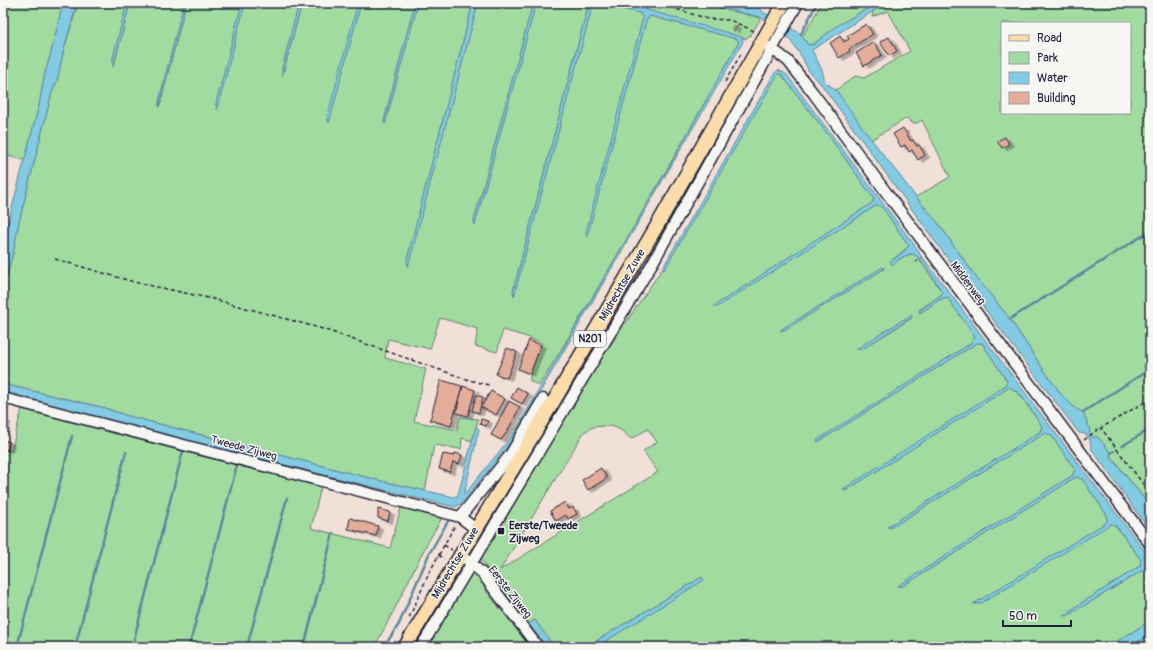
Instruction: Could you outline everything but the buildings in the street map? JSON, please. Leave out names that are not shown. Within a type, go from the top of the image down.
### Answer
[{"type":"main road","name":"Mijdrechtse Zuwe","points":[[405,647],[552,404],[654,231],[763,42],[770,27],[784,12]]},
{"type":"street","name":"Mijdrechtse Zuwe","points":[[421,647],[652,264],[763,42],[779,37],[784,12],[798,3]]},
{"type":"street","name":"Middenweg","points":[[763,42],[788,61],[814,94],[903,216],[1150,544]]},
{"type":"street","name":"Tweede Zijweg","points":[[3,398],[460,517],[476,529]]},
{"type":"street","name":"Mijdrechtse Zuwe","points":[[460,517],[510,455],[543,399]]},
{"type":"street","name":"Eerste Zijweg","points":[[460,555],[481,572],[538,647]]},
{"type":"path","points":[[657,3],[708,19],[730,20],[763,42]]},
{"type":"path","points":[[916,262],[927,254]]},
{"type":"path","points":[[55,259],[134,282],[213,299],[323,329],[469,380],[489,385]]},
{"type":"path","points":[[1086,438],[1145,402]]},
{"type":"path","points":[[1101,428],[1150,493]]},
{"type":"path","name":"Mijdrechtse Zuwe","points":[[408,620],[438,555],[460,517]]},
{"type":"path","points":[[438,555],[444,559]]},
{"type":"green space","points":[[3,3],[63,3],[25,160],[3,155]]},
{"type":"green space","points":[[78,3],[127,3],[113,58],[114,65],[130,3],[184,3],[159,101],[160,105],[186,3],[242,3],[216,104],[217,109],[245,3],[299,3],[282,69],[283,74],[302,3],[358,3],[328,117],[329,122],[361,3],[415,3],[384,121],[385,124],[418,3],[473,3],[407,260],[408,265],[478,3],[533,3],[474,221],[475,224],[536,3],[585,3],[588,6],[513,291],[514,295],[592,7],[599,3],[640,13],[643,18],[587,235],[646,21],[650,16],[738,39],[739,42],[590,301],[539,386],[530,381],[530,374],[542,343],[527,337],[503,330],[497,352],[475,346],[478,329],[440,318],[430,349],[388,339],[385,358],[426,369],[414,421],[457,430],[460,417],[478,419],[473,441],[462,438],[461,449],[434,445],[425,491],[128,416],[105,408],[3,384],[3,289],[52,92],[57,81],[63,53]]},
{"type":"green space","points":[[622,3],[699,3],[761,18],[750,36],[746,39]]},
{"type":"green space","points":[[822,3],[877,3],[835,27],[814,44],[808,45],[802,37]]},
{"type":"green space","points":[[886,3],[1150,3],[1150,506],[1097,436],[1093,438],[1089,433],[1076,409],[1061,394],[1010,319],[976,277],[938,223],[916,197],[950,177],[922,120],[917,123],[912,123],[907,118],[871,140],[842,101],[836,90],[855,76],[864,78],[910,51],[888,11],[872,17],[873,11]]},
{"type":"green space","points":[[778,73],[781,74],[829,136],[874,199],[872,203],[715,306],[877,205],[882,207],[909,246],[890,262],[892,264],[907,255],[916,255],[942,292],[941,295],[919,310],[920,313],[939,300],[947,297],[975,337],[970,344],[817,441],[818,442],[977,343],[982,343],[1007,381],[1005,386],[845,491],[1010,387],[1019,394],[1042,426],[1040,432],[888,527],[892,527],[1045,433],[1051,435],[1075,469],[1073,475],[899,586],[903,586],[1076,477],[1082,479],[1107,515],[1107,522],[975,604],[981,603],[1111,523],[1116,526],[1141,560],[1140,566],[1063,615],[1067,616],[1145,569],[1150,570],[1150,621],[1108,647],[596,647],[703,580],[702,577],[586,647],[554,647],[535,620],[529,624],[479,555],[525,484],[599,362],[662,269],[664,270]],"holes":[[[883,267],[884,269],[784,330],[781,330]],[[911,315],[912,318],[862,349],[857,349]],[[609,426],[616,428],[631,439],[648,429],[657,442],[643,451],[658,472],[500,570],[584,432],[593,427]]]},
{"type":"green space","points":[[22,409],[321,487],[311,528],[390,548],[401,507],[442,518],[374,647],[3,647],[3,450],[11,451]]},
{"type":"green space","points":[[470,572],[475,572],[486,583],[484,588],[530,647],[423,647]]},
{"type":"green space","points":[[1150,635],[1150,647],[1129,647]]},
{"type":"water","points":[[63,3],[77,3],[57,81],[52,92],[3,289],[3,242],[39,105],[45,73]]},
{"type":"water","points":[[127,3],[130,3],[113,67],[113,58]]},
{"type":"water","points":[[184,3],[186,3],[159,107],[159,101]]},
{"type":"water","points":[[242,3],[245,3],[217,110],[216,104]]},
{"type":"water","points":[[299,3],[302,3],[282,76],[282,69]]},
{"type":"water","points":[[358,3],[361,3],[329,123],[327,118]]},
{"type":"water","points":[[415,3],[418,3],[385,124],[384,121]]},
{"type":"water","points":[[473,3],[478,3],[408,267],[407,260]]},
{"type":"water","points":[[533,3],[536,3],[475,225],[474,221]]},
{"type":"water","points":[[585,3],[622,3],[742,37],[743,42],[511,442],[461,504],[455,507],[274,463],[3,393],[3,384],[105,408],[128,416],[377,480],[454,497],[458,495],[476,426],[479,429],[464,495],[512,436],[670,165],[739,42],[737,39],[650,16],[646,21],[587,237],[586,232],[643,18],[640,13],[599,4],[592,7],[514,296],[513,291],[588,7]]},
{"type":"water","points":[[699,3],[742,3],[759,7],[763,12],[801,34],[808,45],[814,44],[835,27],[877,3],[886,3],[812,50],[822,70],[825,82],[836,90],[865,131],[938,223],[976,277],[1010,319],[1061,394],[1076,409],[1083,412],[1090,430],[1089,433],[1093,438],[1097,436],[1111,453],[1110,456],[1150,506],[1150,531],[1091,448],[1090,440],[1086,434],[1079,433],[969,288],[821,84],[808,70],[802,57],[785,33],[760,17]]},
{"type":"water","points":[[778,70],[786,74],[918,250],[922,259],[924,259],[1150,558],[1150,570],[1145,569],[1067,616],[1063,615],[1140,566],[1141,560],[1116,526],[1111,524],[981,603],[973,604],[1107,522],[1107,515],[1082,479],[1076,477],[903,586],[898,586],[1073,475],[1075,469],[1051,435],[1045,433],[892,527],[887,527],[1040,432],[1042,426],[1020,394],[1010,387],[845,491],[843,489],[1005,386],[1007,381],[982,343],[977,343],[818,442],[817,440],[970,344],[975,337],[947,297],[939,300],[920,313],[919,311],[941,295],[942,292],[923,263],[915,255],[911,254],[901,258],[892,265],[890,262],[909,246],[882,207],[877,205],[717,307],[714,306],[872,203],[874,199],[829,136],[781,74],[778,74],[664,270],[662,269],[774,74]]},
{"type":"water","points":[[883,267],[884,269],[784,330],[780,330]]},
{"type":"water","points":[[911,315],[912,317],[862,349],[856,349]]},
{"type":"water","points":[[702,577],[704,580],[596,647],[586,647]]},
{"type":"water","points":[[535,620],[554,647],[547,647],[529,624]]},
{"type":"water","points":[[1150,621],[1150,635],[1129,647],[1108,647]]},
{"type":"waterway","points":[[759,7],[762,3]]},
{"type":"waterway","points":[[801,34],[817,3]]},
{"type":"waterway","points":[[1010,319],[1150,231]]},
{"type":"waterway","points":[[1083,412],[1150,369]]},
{"type":"waterway","points":[[1122,446],[1150,429]]},
{"type":"waterway","points":[[17,647],[72,436]]},
{"type":"waterway","points":[[132,647],[183,451]]},
{"type":"waterway","points":[[75,647],[126,452]]},
{"type":"waterway","points":[[189,647],[237,465]]},
{"type":"waterway","points":[[3,482],[6,471]]},
{"type":"waterway","points":[[247,647],[287,498]]},
{"type":"waterway","points":[[384,647],[399,624],[429,554],[448,521]]},
{"type":"waterway","points":[[304,647],[333,533]]},
{"type":"place","name":"Eerste/Tweede Zijweg","points":[[501,531]]}]
